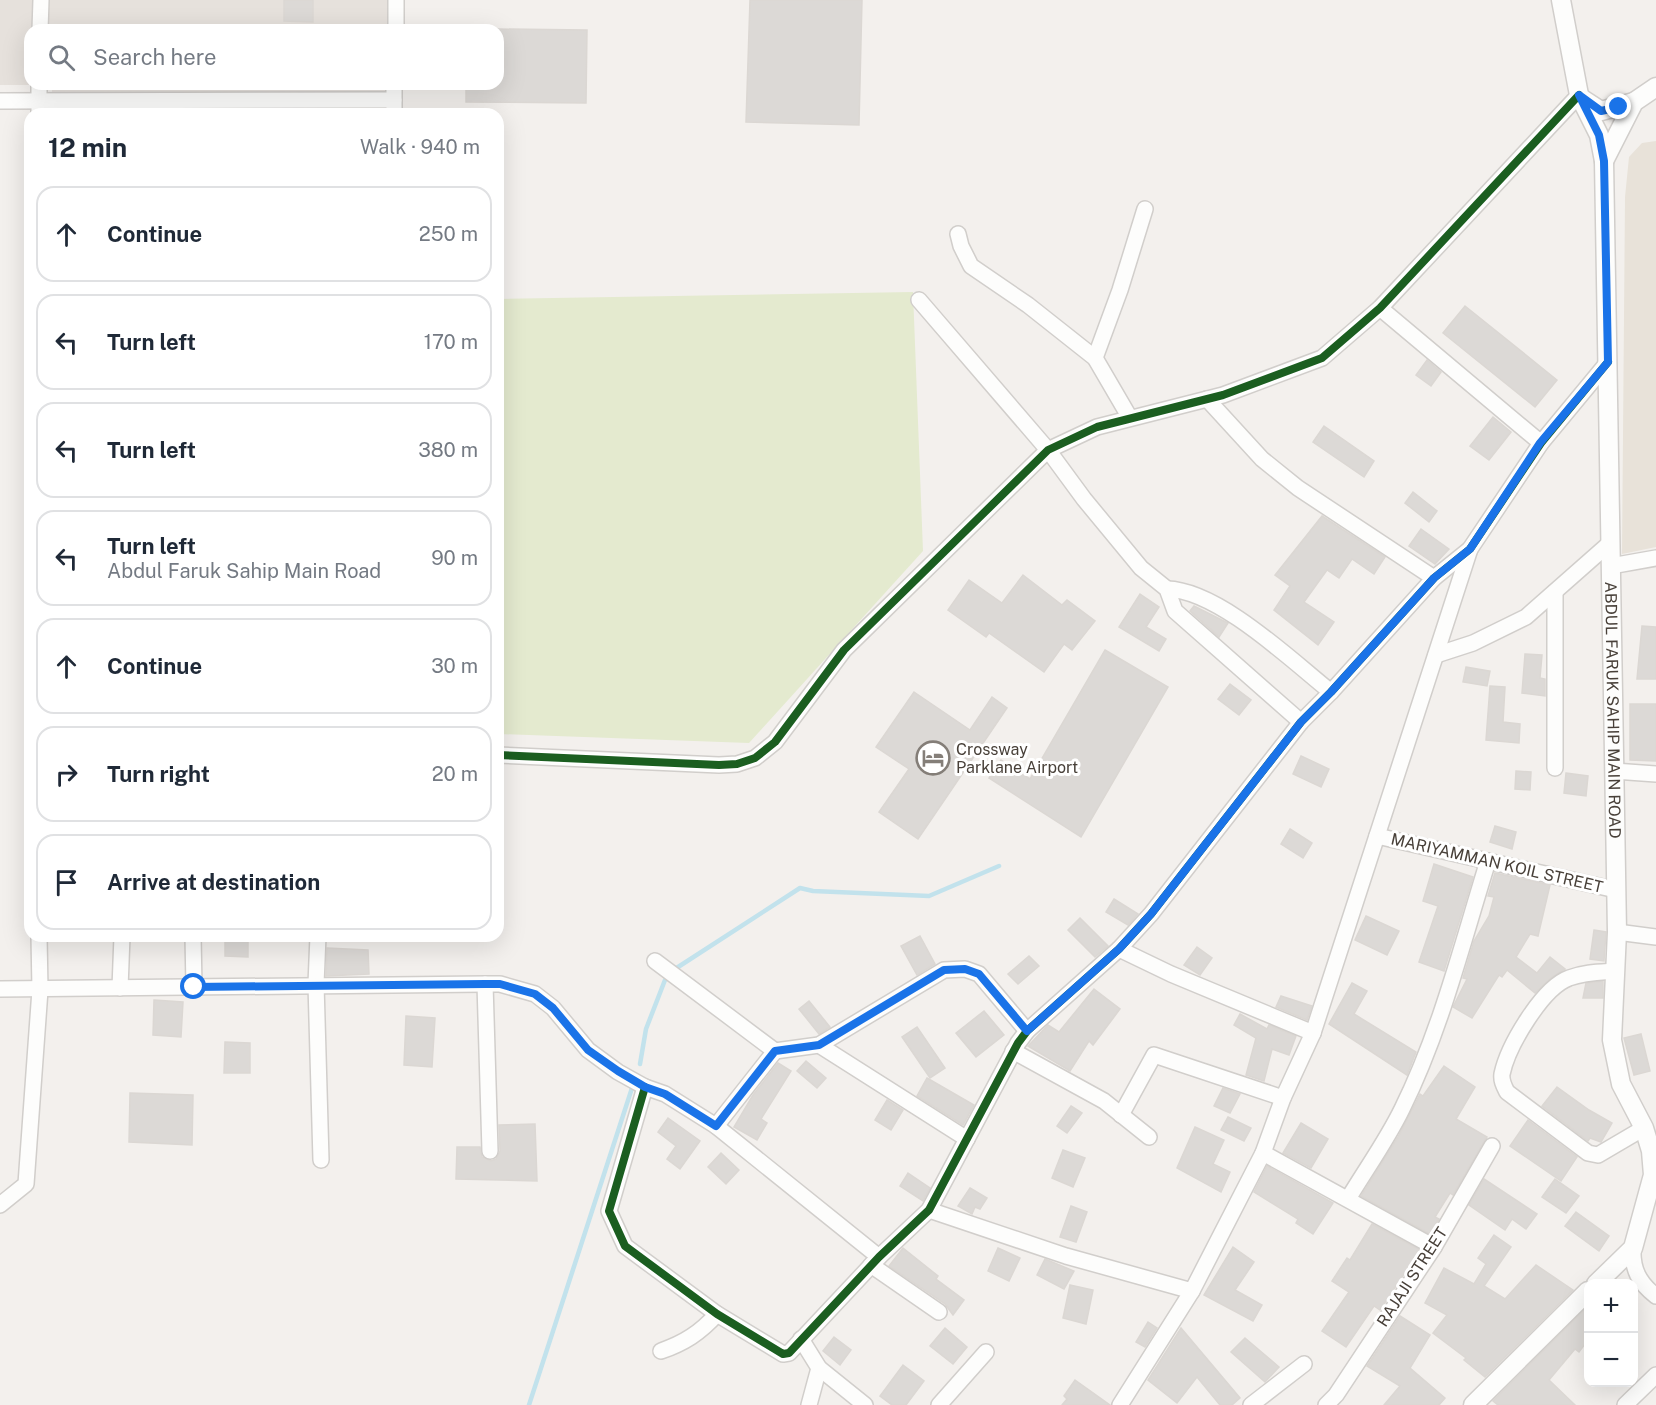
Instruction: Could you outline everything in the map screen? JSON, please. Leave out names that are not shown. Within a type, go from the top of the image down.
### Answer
[{"type":"street","points":[[40,24],[41,0]]},
{"type":"street","points":[[396,0],[396,24]]},
{"type":"street","name":"ABDUL FARUK SAHIP MAIN ROAD","points":[[1561,0],[1579,95],[1599,135],[1604,161],[1617,932],[1612,1040],[1621,1084],[1644,1128],[1651,1151],[1653,1175],[1633,1248]]},
{"type":"street","points":[[504,754],[719,765],[737,764],[755,758],[775,742],[844,650],[1048,450],[1097,426],[1223,395],[1322,358],[1380,308],[1579,95],[1601,111],[1634,102],[1656,87]]},
{"type":"street","points":[[39,90],[39,107]]},
{"type":"street","points":[[0,101],[39,107],[394,107],[394,90]]},
{"type":"street","points":[[1604,161],[1634,102]]},
{"type":"street","points":[[1095,358],[1146,209]]},
{"type":"street","points":[[958,234],[971,266],[1028,305],[1095,358],[1130,418]]},
{"type":"street","points":[[920,300],[1048,450],[1084,499],[1141,568],[1167,590],[1175,611],[1301,722]]},
{"type":"street","points":[[1380,308],[1540,443]]},
{"type":"street","points":[[1120,1405],[1192,1291],[1263,1152],[1283,1098],[1313,1034],[1470,549],[1540,443],[1608,362]]},
{"type":"street","points":[[1207,399],[1262,459],[1298,488],[1434,578]]},
{"type":"street","points":[[1436,655],[1473,643],[1526,617],[1611,543]]},
{"type":"street","points":[[645,1087],[609,1211],[625,1246],[717,1314],[783,1354],[789,1353],[875,1261],[929,1210],[1013,1051],[1027,1031],[1119,949],[1151,914],[1301,722],[1434,578],[1470,549]]},
{"type":"street","points":[[1611,566],[1656,558]]},
{"type":"street","points":[[1167,590],[1180,590],[1227,610],[1331,692]]},
{"type":"street","points":[[1555,592],[1555,768]]},
{"type":"street","points":[[1614,771],[1656,774]]},
{"type":"street","name":"MARIYAMMAN KOIL STREET","points":[[1377,836],[1616,890]]},
{"type":"street","points":[[1348,1199],[1401,1110],[1416,1079],[1441,1014],[1488,861]]},
{"type":"street","points":[[1617,932],[1656,937]]},
{"type":"street","points":[[0,1205],[26,1184],[40,990],[39,942]]},
{"type":"street","points":[[120,988],[122,942]]},
{"type":"street","points":[[193,942],[194,987]]},
{"type":"street","points":[[318,942],[316,984],[321,1160]]},
{"type":"street","points":[[1119,949],[1171,974],[1313,1034]]},
{"type":"street","points":[[655,961],[775,1051]]},
{"type":"street","points":[[716,1126],[775,1051],[819,1045],[944,970],[965,969],[979,974],[1027,1031]]},
{"type":"street","points":[[1615,971],[1568,978],[1551,991],[1534,1009],[1517,1039],[1502,1073],[1502,1081],[1507,1092],[1588,1154],[1599,1155],[1644,1128]]},
{"type":"street","points":[[0,989],[316,984],[500,984],[535,994],[553,1008],[588,1050],[645,1087],[665,1094],[716,1126],[875,1261],[939,1312]]},
{"type":"street","points":[[485,984],[490,1151]]},
{"type":"street","points":[[819,1045],[967,1139]]},
{"type":"street","points":[[1013,1051],[1104,1101],[1149,1137]]},
{"type":"street","points":[[1121,1114],[1154,1055],[1283,1098]]},
{"type":"street","name":"RAJAJI STREET","points":[[1336,1402],[1434,1246],[1492,1146]]},
{"type":"street","points":[[1263,1152],[1434,1246]]},
{"type":"street","points":[[929,1210],[1066,1256],[1192,1291]]},
{"type":"street","points":[[1601,1279],[1633,1248]]},
{"type":"street","points":[[1633,1248],[1632,1265],[1644,1287],[1656,1296]]},
{"type":"street","points":[[1473,1405],[1584,1295]]},
{"type":"street","points":[[661,1352],[684,1343],[702,1330],[717,1314]]},
{"type":"street","points":[[801,1339],[819,1368],[865,1405]]},
{"type":"street","points":[[939,1405],[986,1352]]},
{"type":"street","points":[[1251,1405],[1304,1364]]},
{"type":"street","points":[[809,1405],[819,1368]]},
{"type":"street","points":[[1625,1405],[1656,1375]]},
{"type":"shaded area","points":[[0,0],[387,0],[387,24],[24,24],[24,85],[0,85]]},
{"type":"shaded area","points":[[52,90],[387,90],[387,108],[52,108]]},
{"type":"shaded area","points":[[1656,141],[1656,547],[1622,554],[1625,197],[1629,157],[1642,143]]},
{"type":"green space","points":[[913,292],[923,551],[749,743],[504,734],[504,299]]},
{"type":"building","points":[[284,0],[313,0],[313,22],[284,21]]},
{"type":"building","points":[[750,0],[862,0],[859,125],[746,122]]},
{"type":"building","points":[[504,29],[587,30],[586,103],[466,102],[466,90],[504,90]]},
{"type":"building","points":[[1465,306],[1557,380],[1535,407],[1443,333]]},
{"type":"building","points":[[1427,360],[1441,372],[1431,386],[1416,375]]},
{"type":"building","points":[[1493,417],[1511,432],[1489,460],[1470,446]]},
{"type":"building","points":[[1324,426],[1374,461],[1364,477],[1313,442]]},
{"type":"building","points":[[1413,492],[1437,511],[1429,522],[1405,503]]},
{"type":"building","points":[[1322,516],[1385,557],[1374,574],[1352,559],[1339,578],[1327,570],[1304,602],[1334,622],[1318,645],[1274,610],[1290,586],[1275,575]]},
{"type":"building","points":[[1421,529],[1449,549],[1435,564],[1409,546]]},
{"type":"building","points":[[1023,575],[1062,605],[1067,600],[1095,621],[1072,650],[1064,644],[1044,672],[989,633],[986,637],[948,610],[969,580],[1002,603]]},
{"type":"building","points":[[1140,594],[1159,607],[1146,627],[1166,639],[1159,651],[1119,627]]},
{"type":"building","points":[[1194,606],[1228,623],[1219,637],[1190,611]]},
{"type":"building","points":[[1642,626],[1656,627],[1656,679],[1637,679]]},
{"type":"building","points":[[1105,650],[1168,687],[1081,837],[989,778],[1001,760],[1030,779]]},
{"type":"building","points":[[1525,654],[1542,655],[1540,678],[1545,679],[1545,696],[1522,693]]},
{"type":"building","points":[[1466,667],[1490,671],[1487,686],[1463,682]]},
{"type":"building","points":[[1230,684],[1251,700],[1239,715],[1218,699]]},
{"type":"building","points":[[1490,686],[1505,687],[1503,722],[1520,724],[1519,743],[1486,740]]},
{"type":"building","name":"Crossway Parklane Airport","points":[[914,692],[970,730],[992,697],[1007,708],[918,839],[879,812],[909,769],[876,747]]},
{"type":"building","points":[[1630,704],[1656,704],[1656,761],[1630,760]]},
{"type":"building","points":[[1301,756],[1329,769],[1321,787],[1293,774]]},
{"type":"building","points":[[1516,771],[1531,772],[1530,790],[1515,789]]},
{"type":"building","points":[[1566,773],[1588,776],[1586,796],[1564,793]]},
{"type":"building","points":[[1495,826],[1516,832],[1512,849],[1490,842]]},
{"type":"building","points":[[1290,829],[1312,843],[1303,858],[1281,844]]},
{"type":"building","points":[[1434,864],[1473,877],[1444,971],[1419,962],[1438,906],[1423,901]]},
{"type":"building","points":[[1495,873],[1550,885],[1538,936],[1530,934],[1516,957],[1537,973],[1550,957],[1565,969],[1552,977],[1535,993],[1507,970],[1502,977],[1499,975],[1472,1018],[1453,1007],[1467,979],[1463,978],[1474,941],[1489,916],[1494,897],[1488,896]]},
{"type":"building","points":[[1114,899],[1138,914],[1128,925],[1106,912]]},
{"type":"building","points":[[1366,916],[1399,931],[1387,955],[1355,940]]},
{"type":"building","points":[[1080,918],[1108,946],[1095,957],[1068,930]]},
{"type":"building","points":[[1594,930],[1606,932],[1604,961],[1590,959]]},
{"type":"building","points":[[920,936],[935,964],[917,975],[901,946]]},
{"type":"building","points":[[225,942],[248,942],[248,957],[225,956]]},
{"type":"building","points":[[1197,947],[1212,958],[1200,975],[1184,965]]},
{"type":"building","points":[[327,948],[368,950],[369,974],[326,976]]},
{"type":"building","points":[[1029,956],[1039,966],[1018,984],[1008,974]]},
{"type":"building","points":[[1603,981],[1603,998],[1583,998],[1586,983]]},
{"type":"building","points":[[1352,983],[1367,991],[1354,1014],[1416,1052],[1407,1075],[1329,1024]]},
{"type":"building","points":[[1094,989],[1120,1009],[1093,1045],[1089,1041],[1070,1071],[1028,1046],[1048,1025],[1059,1032]]},
{"type":"building","points":[[1281,996],[1312,1006],[1307,1020],[1276,1007]]},
{"type":"building","points":[[154,1000],[183,1002],[181,1037],[153,1035]]},
{"type":"building","points":[[809,1001],[830,1027],[819,1034],[799,1009]]},
{"type":"building","points":[[984,1011],[1004,1035],[976,1057],[956,1033]]},
{"type":"building","points":[[1240,1014],[1267,1029],[1269,1025],[1296,1036],[1289,1055],[1272,1049],[1264,1081],[1246,1075],[1256,1038],[1234,1025]]},
{"type":"building","points":[[406,1016],[435,1018],[432,1067],[404,1065]]},
{"type":"building","points":[[917,1027],[945,1068],[930,1078],[902,1037]]},
{"type":"building","points":[[1641,1034],[1650,1071],[1634,1075],[1624,1038]]},
{"type":"building","points":[[225,1042],[250,1043],[250,1073],[224,1073]]},
{"type":"building","points":[[806,1061],[826,1078],[817,1088],[797,1071]]},
{"type":"building","points":[[778,1063],[791,1071],[761,1119],[767,1123],[757,1140],[734,1127],[753,1095]]},
{"type":"building","points":[[1444,1066],[1475,1087],[1456,1119],[1487,1137],[1453,1195],[1450,1193],[1435,1217],[1439,1219],[1430,1234],[1361,1196],[1398,1137],[1420,1094],[1423,1096]]},
{"type":"building","points":[[927,1078],[974,1105],[963,1125],[917,1096]]},
{"type":"building","points":[[1557,1087],[1612,1123],[1601,1142],[1590,1138],[1588,1141],[1542,1106]]},
{"type":"building","points":[[1223,1088],[1240,1094],[1230,1113],[1214,1106]]},
{"type":"building","points":[[130,1093],[193,1095],[192,1145],[129,1142]]},
{"type":"building","points":[[887,1100],[903,1110],[891,1130],[875,1120]]},
{"type":"building","points":[[1071,1106],[1082,1113],[1067,1133],[1057,1126]]},
{"type":"building","points":[[1228,1117],[1251,1128],[1244,1141],[1221,1130]]},
{"type":"building","points":[[668,1118],[700,1141],[680,1169],[667,1159],[676,1146],[658,1132]]},
{"type":"building","points":[[1528,1120],[1577,1157],[1561,1181],[1510,1146]]},
{"type":"building","points":[[1301,1123],[1328,1139],[1311,1168],[1283,1153]]},
{"type":"building","points":[[535,1124],[537,1181],[456,1179],[457,1147],[480,1147],[482,1157],[491,1161],[496,1159],[500,1151],[499,1125]]},
{"type":"building","points":[[1195,1127],[1224,1140],[1213,1164],[1230,1172],[1221,1192],[1177,1168]]},
{"type":"building","points":[[1063,1150],[1085,1158],[1073,1187],[1052,1178]]},
{"type":"building","points":[[721,1153],[739,1170],[726,1184],[708,1167]]},
{"type":"building","points":[[1267,1166],[1333,1203],[1313,1234],[1296,1223],[1298,1219],[1254,1192]]},
{"type":"building","points":[[908,1173],[930,1188],[923,1201],[900,1186]]},
{"type":"building","points":[[1484,1179],[1537,1214],[1526,1229],[1512,1219],[1505,1230],[1469,1205]]},
{"type":"building","points":[[1555,1179],[1579,1196],[1566,1213],[1542,1197]]},
{"type":"building","points":[[970,1188],[987,1198],[980,1209],[975,1207],[972,1214],[958,1206]]},
{"type":"building","points":[[1071,1206],[1087,1212],[1076,1242],[1060,1237]]},
{"type":"building","points":[[1576,1212],[1609,1236],[1599,1251],[1565,1226]]},
{"type":"building","points":[[1372,1224],[1420,1250],[1380,1310],[1374,1306],[1346,1347],[1322,1331],[1349,1292],[1332,1281],[1347,1258],[1350,1260]]},
{"type":"building","points":[[1494,1235],[1511,1247],[1484,1286],[1505,1299],[1536,1265],[1573,1290],[1485,1377],[1464,1360],[1466,1358],[1433,1333],[1447,1315],[1425,1303],[1444,1268],[1474,1284],[1486,1264],[1478,1258]]},
{"type":"building","points":[[1233,1247],[1254,1262],[1235,1290],[1262,1305],[1253,1321],[1204,1295]]},
{"type":"building","points":[[903,1248],[938,1276],[936,1279],[964,1300],[953,1315],[945,1304],[889,1266]]},
{"type":"building","points":[[998,1248],[1020,1258],[1009,1281],[988,1271]]},
{"type":"building","points":[[1045,1259],[1074,1271],[1064,1289],[1037,1275]]},
{"type":"building","points":[[1070,1285],[1093,1290],[1086,1324],[1063,1318]]},
{"type":"building","points":[[1584,1310],[1584,1345],[1579,1352],[1575,1349],[1549,1380],[1575,1405],[1498,1405],[1493,1401]]},
{"type":"building","points":[[1400,1316],[1430,1335],[1410,1368],[1445,1398],[1439,1405],[1384,1405],[1400,1386],[1367,1366]]},
{"type":"building","points":[[1148,1322],[1157,1328],[1145,1347],[1136,1342]]},
{"type":"building","points":[[945,1328],[967,1347],[953,1364],[930,1346]]},
{"type":"building","points":[[1181,1328],[1240,1398],[1232,1405],[1220,1405],[1197,1377],[1177,1403],[1148,1380]]},
{"type":"building","points":[[834,1337],[851,1350],[840,1365],[823,1351]]},
{"type":"building","points":[[1245,1338],[1279,1367],[1265,1382],[1231,1352]]},
{"type":"building","points":[[903,1365],[924,1381],[906,1405],[892,1405],[880,1396]]},
{"type":"building","points":[[1075,1380],[1110,1405],[1062,1405],[1067,1399],[1064,1396]]},
{"type":"waterway","points":[[675,969],[800,888],[813,891],[929,896],[999,866]]},
{"type":"waterway","points":[[640,1064],[646,1029],[665,980]]},
{"type":"waterway","points":[[529,1405],[632,1088]]},
{"type":"cycle path","points":[[504,755],[719,765],[737,764],[755,758],[775,742],[844,650],[1048,450],[1097,427],[1223,395],[1322,358],[1380,308],[1579,95]]},
{"type":"cycle path","points":[[645,1087],[609,1211],[625,1246],[717,1314],[783,1354],[789,1353],[879,1257],[929,1210],[1018,1043],[1027,1031],[1119,949],[1151,914],[1301,722],[1434,578],[1470,549],[1541,443],[1608,362]]},
{"type":"place","name":"Crossway Parklane Airport","points":[[933,758]]},
{"type":"route","points":[[194,987],[316,984],[500,984],[524,989],[535,994],[553,1008],[588,1050],[618,1071],[645,1087],[665,1094],[716,1126],[775,1051],[819,1045],[944,970],[965,969],[979,974],[1027,1031],[1119,949],[1151,914],[1301,722],[1434,578],[1470,549],[1540,443],[1608,362],[1604,161],[1599,135],[1579,95],[1601,111],[1619,107]]}]
